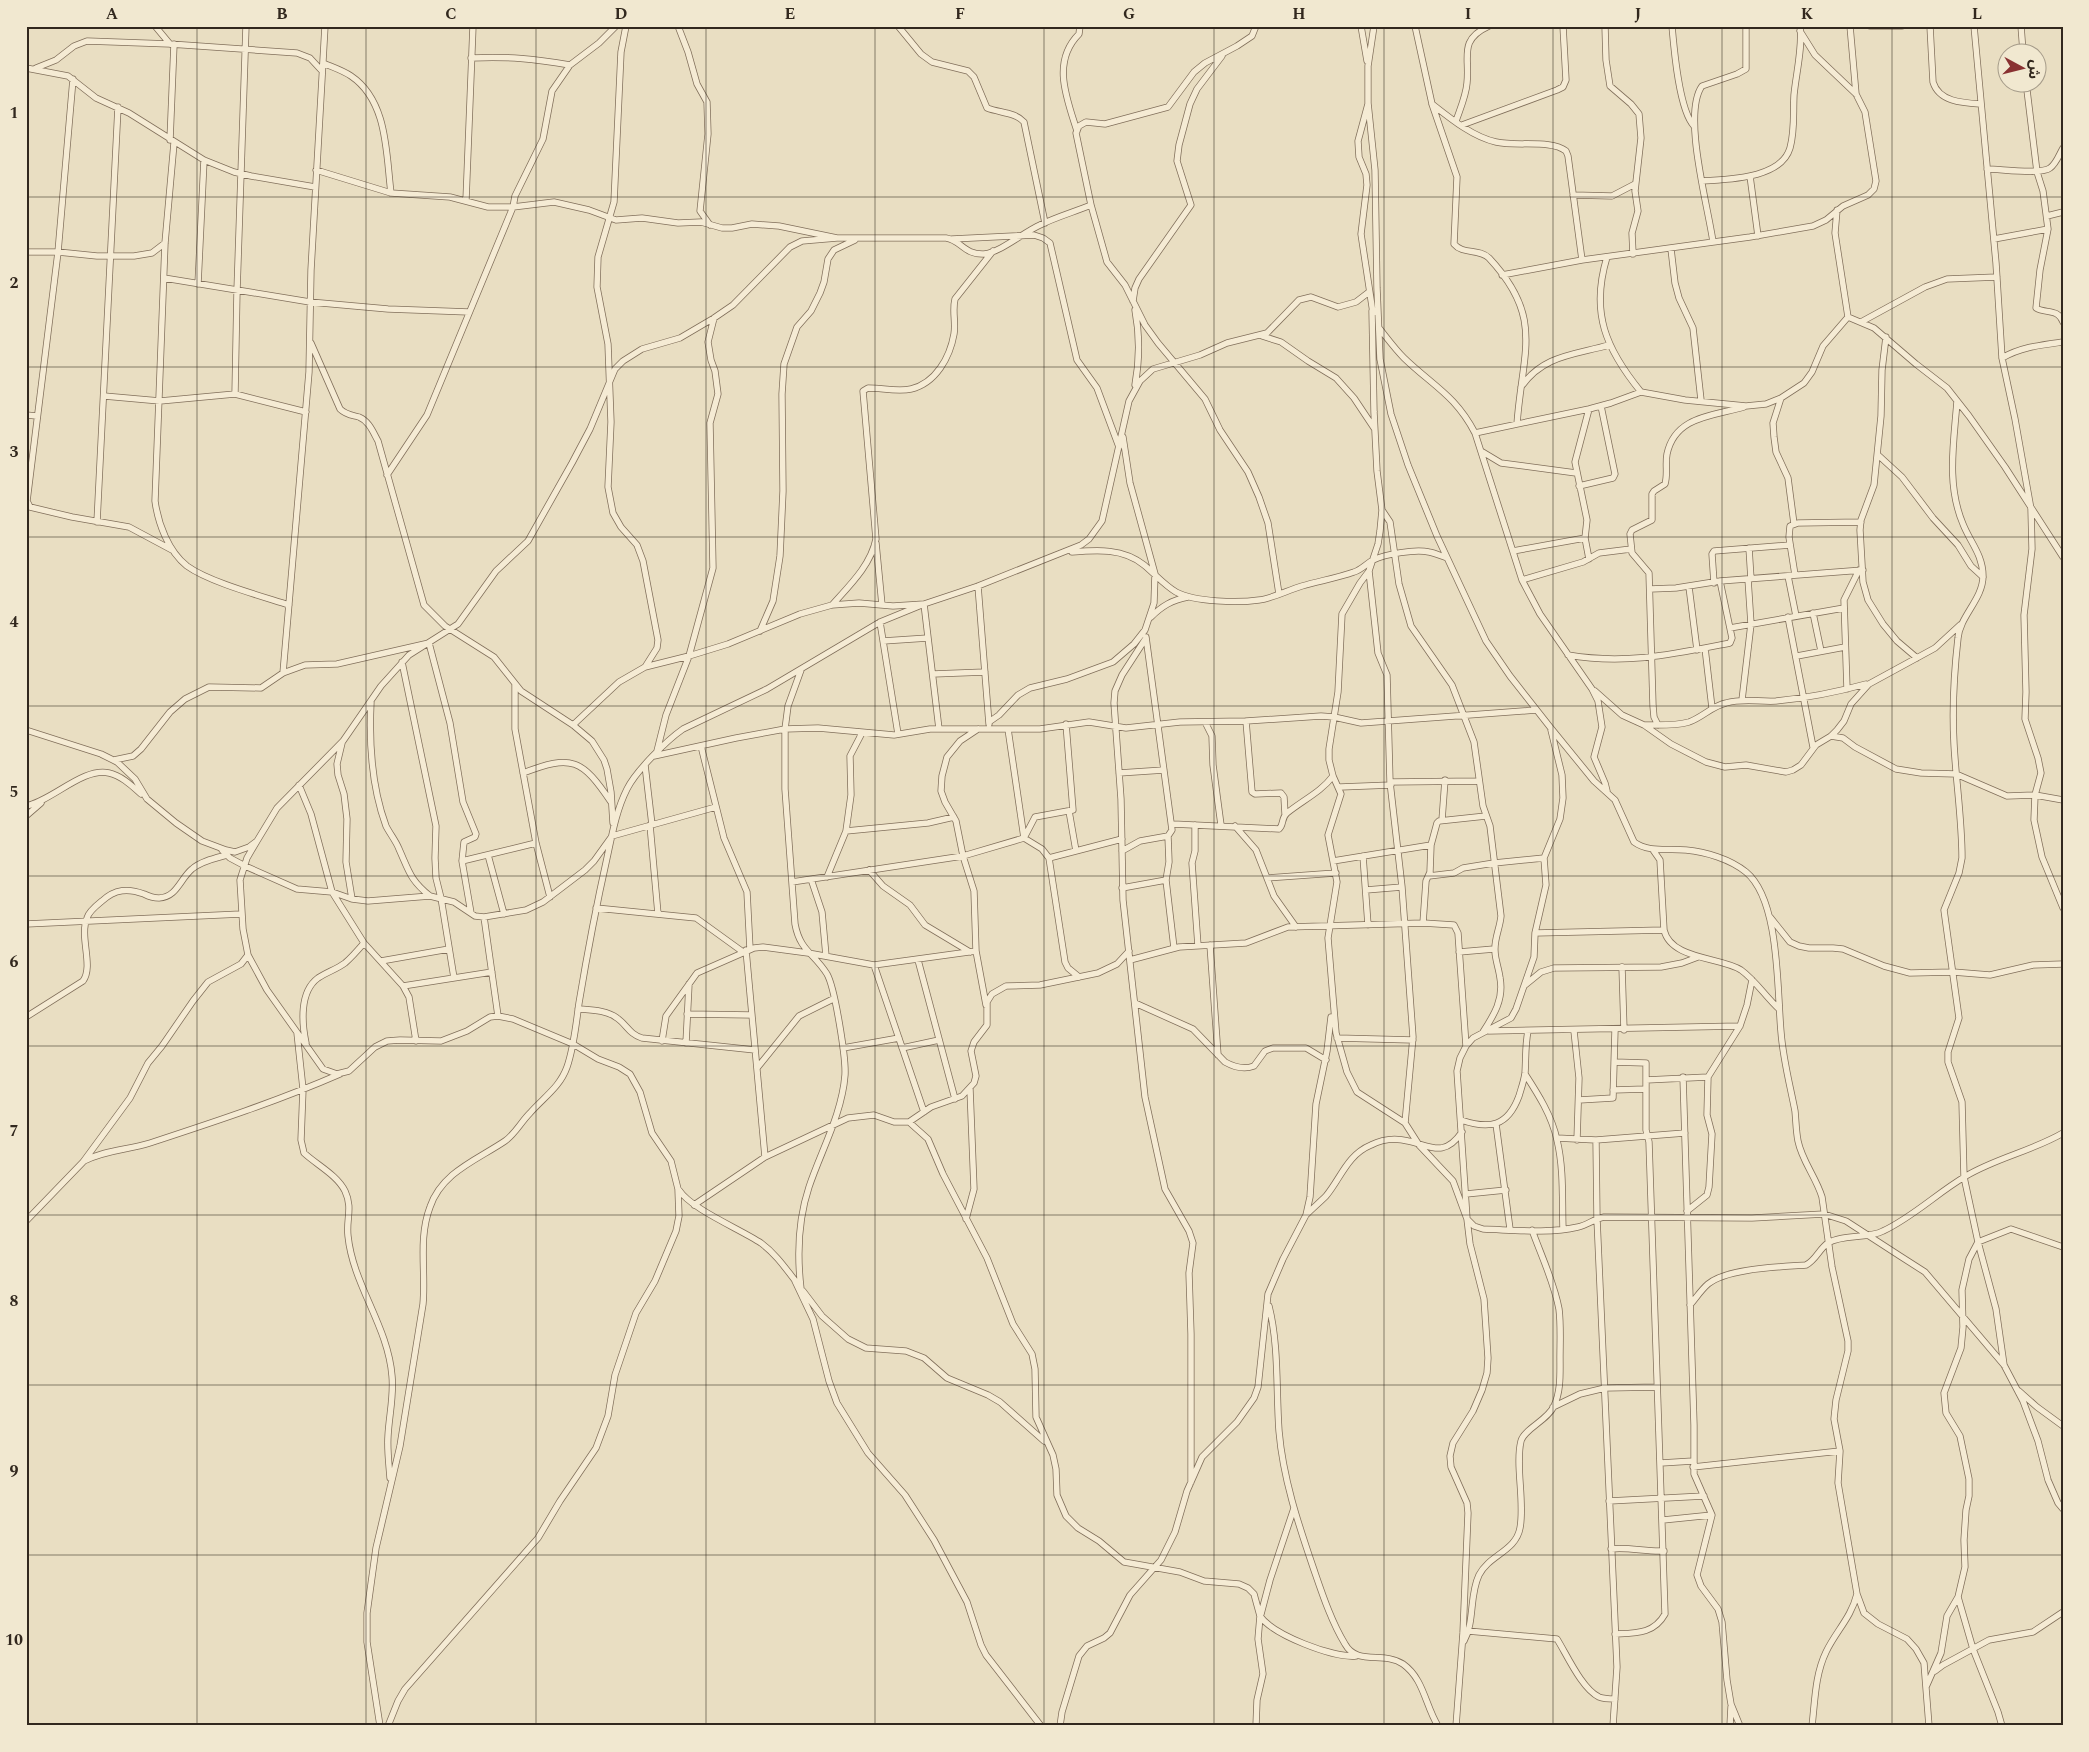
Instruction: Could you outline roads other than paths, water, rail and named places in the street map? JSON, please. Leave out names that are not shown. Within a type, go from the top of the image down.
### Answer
[{"type":"street","points":[[155,26],[172,44],[172,141],[165,243],[155,501],[157,512],[172,550]]},
{"type":"street","points":[[235,394],[246,26]]},
{"type":"street","points":[[283,673],[306,412],[315,187],[325,26]]},
{"type":"street","points":[[466,200],[472,26]]},
{"type":"street","points":[[388,475],[427,416],[513,207],[515,196],[543,139],[552,91],[570,65],[599,43],[616,26]]},
{"type":"street","points":[[626,26],[622,52],[614,202],[598,258],[597,287],[608,344],[611,422],[608,487],[613,513],[621,528],[637,545],[643,560],[658,640],[657,648],[645,667]]},
{"type":"street","points":[[678,26],[697,84],[707,102],[708,134],[700,211],[710,225]]},
{"type":"street","points":[[898,26],[920,54],[932,62],[968,71],[974,77],[987,108],[1000,113],[1018,116],[1024,122],[1045,223]]},
{"type":"street","points":[[1080,26],[1079,34],[1064,56],[1064,87],[1077,131],[1091,205],[1107,262],[1125,285],[1145,325],[1205,400],[1220,430],[1248,472],[1268,523],[1279,594]]},
{"type":"street","points":[[1077,131],[1079,126],[1086,122],[1105,124],[1168,107],[1194,72],[1205,63],[1252,36],[1256,26]]},
{"type":"street","points":[[1361,26],[1368,66]]},
{"type":"street","points":[[1374,26],[1368,66],[1368,103],[1375,170],[1380,359],[1391,414],[1408,464],[1447,558],[1486,641],[1536,710],[1594,781],[1615,800],[1634,842],[1639,846],[1653,850],[1709,854],[1746,872],[1757,886],[1769,916],[1776,960],[1784,1059],[1794,1109],[1798,1143],[1818,1186],[1848,1341],[1848,1351],[1834,1411],[1840,1451],[1838,1483],[1857,1594],[1864,1613],[1870,1619],[1902,1636],[1916,1649],[1924,1663],[1929,1726]]},
{"type":"street","points":[[1415,26],[1432,104],[1457,177],[1454,244],[1459,249],[1485,255],[1512,288],[1522,308],[1527,332],[1517,424]]},
{"type":"street","points":[[1456,121],[1467,85],[1466,50],[1474,36],[1489,26]]},
{"type":"street","points":[[1462,125],[1545,96],[1562,87],[1566,80],[1563,26]]},
{"type":"street","points":[[1605,26],[1606,60],[1610,86],[1632,104],[1639,114],[1641,138],[1635,184],[1638,211],[1632,233],[1633,254]]},
{"type":"street","points":[[1672,26],[1674,54],[1686,114],[1694,126]]},
{"type":"street","points":[[1713,242],[1694,126],[1696,99],[1702,86],[1746,69],[1746,26]]},
{"type":"street","points":[[1850,26],[1856,94]]},
{"type":"street","points":[[1870,26],[1902,26]]},
{"type":"street","points":[[1930,26],[1935,90],[1944,96],[1958,101],[1981,104]]},
{"type":"street","points":[[1974,26],[1994,239],[2002,358],[2014,410],[2031,508],[2032,549],[2024,615],[2025,719],[2041,773],[2035,794],[2034,820],[2042,857],[2063,908]]},
{"type":"street","points":[[2021,26],[2023,42]]},
{"type":"street","points":[[1502,275],[1582,260],[1671,249],[1813,226],[1826,220],[1837,210],[1868,195],[1874,189],[1876,181],[1866,112],[1856,94],[1815,55],[1800,28]]},
{"type":"street","points":[[1702,181],[1742,179],[1780,162],[1786,156],[1790,148],[1794,129],[1793,107],[1800,28]]},
{"type":"street","points":[[34,69],[56,60],[74,46],[87,41],[172,44],[297,53],[310,58],[322,71]]},
{"type":"street","points":[[380,1726],[367,1642],[367,1613],[376,1548],[400,1446],[423,1304],[422,1253],[430,1207],[435,1194],[449,1177],[509,1138],[529,1113],[556,1087],[565,1074],[573,1044],[596,908],[621,801],[634,777],[672,736],[683,729],[767,689],[880,622],[1067,552],[1089,539],[1102,521],[1134,389],[1140,346],[1133,301],[1135,288],[1139,279],[1191,205],[1177,161],[1180,145],[1190,104],[1197,89],[1227,51]]},
{"type":"street","points":[[471,58],[511,56],[570,65]]},
{"type":"street","points":[[322,63],[351,76],[372,99],[383,127],[391,193]]},
{"type":"street","points":[[26,68],[62,74],[73,79],[96,98],[118,107],[204,160],[242,174],[315,187]]},
{"type":"street","points":[[73,79],[58,252],[27,502],[30,507],[129,527],[172,550],[187,566],[207,576],[289,605]]},
{"type":"street","points":[[2027,92],[2037,172],[2043,191],[2048,229],[2036,308],[2060,315],[2063,322]]},
{"type":"street","points":[[1368,103],[1358,141],[1359,157],[1366,174],[1367,185],[1361,234],[1372,311],[1377,471],[1382,510],[1378,544],[1369,571],[1342,614],[1338,692],[1329,749],[1329,760],[1340,787],[1341,800],[1328,835],[1336,873],[1337,888],[1329,926],[1328,956],[1337,1038],[1347,1072],[1357,1092],[1405,1124],[1419,1145],[1452,1181],[1467,1219],[1474,1226],[1483,1229],[1563,1229],[1581,1227],[1596,1218],[1687,1218],[1824,1214],[1846,1222],[1925,1272],[2004,1365],[2038,1441],[2048,1480],[2058,1503],[2063,1509]]},
{"type":"street","points":[[1432,104],[1462,125],[1494,142],[1510,145],[1549,145],[1563,149],[1568,156],[1582,260]]},
{"type":"street","points":[[97,522],[118,107]]},
{"type":"street","points":[[1987,169],[2037,172],[2049,169],[2063,148]]},
{"type":"street","points":[[198,284],[204,160]]},
{"type":"street","points":[[316,170],[391,193],[441,196],[466,200],[488,207],[513,207],[554,202],[589,210],[610,218],[627,220],[642,218],[678,223],[701,222],[727,228],[752,224],[779,226],[837,238]]},
{"type":"street","points":[[1750,176],[1758,236]]},
{"type":"street","points":[[1573,195],[1612,196],[1635,184]]},
{"type":"street","points":[[952,239],[968,252],[984,254],[993,252],[1045,223],[1091,205]]},
{"type":"street","points":[[1837,210],[1835,233],[1848,318]]},
{"type":"street","points":[[2046,216],[2063,212]]},
{"type":"street","points":[[1994,239],[2048,229]]},
{"type":"street","points":[[349,1071],[337,1074],[324,1069],[267,990],[248,955],[241,914],[240,880],[245,866],[277,808],[343,741],[402,662],[409,655],[458,624],[496,571],[528,541],[590,429],[615,369],[633,354],[680,338],[714,318],[733,305],[790,247],[802,241],[837,238],[952,239],[1034,235],[1050,243],[1077,360],[1097,388],[1119,448]]},
{"type":"street","points":[[760,631],[773,601],[779,571],[783,491],[782,394],[784,364],[797,327],[811,311],[820,293],[828,259],[834,250],[857,239]]},
{"type":"street","points":[[26,252],[58,252],[80,256],[110,256],[152,253],[165,243]]},
{"type":"street","points":[[1671,249],[1675,283],[1679,298],[1693,328],[1701,400]]},
{"type":"street","points":[[882,605],[863,391],[868,388],[911,389],[933,377],[948,356],[954,333],[953,306],[955,299],[993,252]]},
{"type":"street","points":[[1607,257],[1601,279],[1600,303],[1609,345],[1641,392]]},
{"type":"street","points":[[1861,322],[1924,287],[1947,279],[1997,277]]},
{"type":"street","points":[[164,278],[310,302],[388,309],[469,312]]},
{"type":"street","points":[[1134,389],[1146,374],[1153,369],[1200,355],[1227,343],[1262,336],[1272,330],[1299,300],[1311,297],[1338,307],[1356,302],[1369,292]]},
{"type":"street","points":[[1372,311],[1379,328],[1403,358],[1453,399],[1468,418],[1475,433],[1522,580],[1540,614],[1592,689],[1616,712],[1644,725],[1671,744],[1706,762],[1725,766],[1746,766],[1775,771],[1793,770],[1800,765],[1813,747],[1831,736],[1844,721],[1858,694],[1868,684]]},
{"type":"street","points":[[655,755],[666,715],[689,656],[713,568],[710,423],[718,394],[716,371],[711,360],[708,342],[714,318]]},
{"type":"street","points":[[1848,318],[1874,328],[1947,388],[2005,467],[2063,557]]},
{"type":"street","points":[[1658,725],[1654,718],[1653,706],[1649,573],[1634,557],[1631,549],[1630,534],[1632,530],[1650,523],[1652,520],[1652,494],[1665,484],[1667,454],[1678,430],[1687,423],[1704,416],[1746,406],[1766,404],[1781,398],[1804,383],[1812,372],[1823,346],[1848,318]]},
{"type":"street","points":[[2002,358],[2026,347],[2062,342],[2063,335]]},
{"type":"street","points":[[1262,336],[1281,342],[1336,378],[1354,398],[1375,430]]},
{"type":"street","points":[[1886,337],[1878,455],[1874,485],[1861,522],[1861,570],[1868,600],[1897,641],[1917,658]]},
{"type":"street","points":[[26,806],[42,801],[82,778],[108,772],[127,782],[176,823],[196,837],[218,848],[245,866],[297,889],[332,892],[352,899],[368,901],[430,896],[462,906],[478,917],[526,910],[550,897],[594,861],[613,833],[609,779],[604,760],[592,740],[573,725],[531,699],[515,684],[494,657],[451,630],[424,605],[378,441],[373,430],[364,419],[346,414],[340,409],[310,341]]},
{"type":"street","points":[[1520,389],[1537,368],[1551,361],[1609,345]]},
{"type":"street","points":[[1475,433],[1601,406],[1641,392],[1684,400],[1701,400],[1746,406]]},
{"type":"street","points":[[104,396],[160,401],[235,394],[306,412]]},
{"type":"street","points":[[1781,398],[1773,423],[1774,437],[1776,452],[1788,478],[1794,524]]},
{"type":"street","points":[[1957,400],[1952,478],[1963,524],[1978,552],[1984,577],[1979,594],[1958,635],[1953,743],[1962,858],[1959,873],[1944,910],[1960,1018],[1948,1052],[1948,1062],[1962,1102],[1964,1177],[1978,1242],[1996,1309],[2004,1365]]},
{"type":"street","points":[[1579,486],[1612,478],[1615,474],[1601,406]]},
{"type":"street","points":[[1588,409],[1577,446],[1575,462],[1586,520],[1585,538],[1589,559]]},
{"type":"street","points":[[26,415],[37,416]]},
{"type":"street","points":[[989,726],[1018,695],[1030,688],[1067,679],[1113,662],[1134,644],[1145,630],[1150,618],[1155,590],[1155,576],[1130,483],[1123,432]]},
{"type":"street","points":[[1481,451],[1500,463],[1576,473]]},
{"type":"street","points":[[1878,455],[1902,477],[1958,545],[1971,566],[1984,577]]},
{"type":"street","points":[[1382,510],[1390,522],[1401,593],[1411,626],[1452,685],[1474,742],[1479,781],[1486,816],[1490,826],[1501,916],[1500,930],[1494,949],[1501,981],[1500,994],[1493,1016],[1484,1033]]},
{"type":"street","points":[[1796,616],[1789,528],[1794,524],[1861,522]]},
{"type":"street","points":[[1513,551],[1585,538]]},
{"type":"street","points":[[832,605],[871,556],[876,539]]},
{"type":"street","points":[[1568,655],[1615,660],[1652,657],[1730,644],[1732,638],[1730,628],[1717,582],[1712,554],[1714,551],[1790,545]]},
{"type":"street","points":[[1742,700],[1752,624],[1749,548]]},
{"type":"street","points":[[1522,580],[1583,562],[1605,552],[1631,549]]},
{"type":"street","points":[[1067,552],[1109,550],[1126,555],[1144,565],[1176,592],[1190,597],[1237,602],[1259,600],[1356,572],[1372,561],[1394,554],[1428,551],[1447,558]]},
{"type":"street","points":[[1650,589],[1689,587],[1717,582],[1861,570]]},
{"type":"street","points":[[1847,689],[1845,596],[1861,570]]},
{"type":"street","points":[[1369,571],[1378,653],[1388,675],[1391,784],[1402,887],[1413,1040],[1405,1124]]},
{"type":"street","points":[[978,586],[989,726]]},
{"type":"street","points":[[1689,587],[1697,650]]},
{"type":"street","points":[[1150,618],[1162,606],[1177,599],[1190,597]]},
{"type":"street","points":[[573,725],[619,682],[645,667],[728,644],[800,614],[832,605],[859,602],[882,605],[924,604]]},
{"type":"street","points":[[924,604],[939,729]]},
{"type":"street","points":[[1730,628],[1844,608]]},
{"type":"street","points":[[1813,613],[1821,651]]},
{"type":"street","points":[[1788,617],[1813,747]]},
{"type":"street","points":[[1644,725],[1688,722],[1703,716],[1712,708],[1742,700],[1774,701],[1868,684],[1935,648],[1965,620]]},
{"type":"street","points":[[880,622],[898,734]]},
{"type":"street","points":[[1145,630],[1156,724],[1172,824],[1172,830],[1168,836],[1169,862],[1166,880],[1174,948]]},
{"type":"street","points":[[883,641],[928,638]]},
{"type":"street","points":[[1146,638],[1122,675],[1115,691],[1115,726],[1122,839],[1122,888],[1145,1097],[1161,1175],[1169,1198],[1190,1231],[1193,1242],[1189,1273],[1191,1482]]},
{"type":"street","points":[[114,760],[133,756],[141,749],[170,712],[196,692],[209,686],[261,688],[283,673],[305,665],[337,664],[429,642]]},
{"type":"street","points":[[429,642],[450,723],[463,802],[476,834],[475,837],[464,842],[462,861],[471,914]]},
{"type":"street","points":[[1797,656],[1845,647]]},
{"type":"street","points":[[1705,648],[1712,708]]},
{"type":"street","points":[[402,662],[436,826],[436,878],[454,978]]},
{"type":"street","points":[[801,670],[788,706],[785,730],[785,789],[797,937],[826,974],[843,1048],[845,1069],[844,1088],[804,1206],[798,1261],[802,1289]]},
{"type":"street","points":[[933,674],[985,672]]},
{"type":"street","points":[[515,684],[515,730],[536,843],[550,897]]},
{"type":"street","points":[[1592,689],[1600,708],[1602,727],[1594,757],[1607,792]]},
{"type":"street","points":[[371,702],[370,724],[374,772],[387,828],[396,842],[406,867],[420,888],[430,896]]},
{"type":"street","points":[[655,755],[785,730],[818,728],[862,733],[898,734],[921,730],[978,729],[989,726],[1008,729],[1040,729],[1089,722],[1126,728],[1156,724],[1334,717],[1361,723],[1536,710]]},
{"type":"street","points":[[1172,824],[1221,825],[1278,830],[1282,826],[1285,814],[1284,797],[1281,793],[1255,794],[1252,792],[1246,721]]},
{"type":"street","points":[[1205,722],[1212,736],[1213,765],[1221,825]]},
{"type":"street","points":[[792,882],[963,856],[1024,838],[1035,817],[1069,811],[1074,807],[1066,724]]},
{"type":"street","points":[[1456,1726],[1468,1513],[1467,1503],[1451,1467],[1450,1456],[1453,1443],[1473,1411],[1482,1390],[1487,1373],[1488,1358],[1484,1299],[1470,1244],[1467,1219],[1457,1071],[1460,1058],[1466,1046],[1474,1038],[1510,1018],[1516,1008],[1534,957],[1535,933],[1546,885],[1544,858],[1560,819],[1563,798],[1562,775],[1550,727]]},
{"type":"street","points":[[966,1219],[974,1189],[970,1089],[976,1076],[971,1051],[974,1042],[987,1025],[986,1007],[973,952],[975,899],[963,856],[958,825],[944,802],[941,792],[943,768],[954,746],[978,729]]},
{"type":"street","points":[[1008,729],[1024,838]]},
{"type":"street","points":[[26,730],[114,760],[134,779],[147,799]]},
{"type":"street","points":[[827,877],[846,831],[851,795],[850,756],[862,733]]},
{"type":"street","points":[[1831,736],[1843,738],[1855,747],[1896,769],[1921,773],[1956,774],[2007,796],[2035,794],[2063,800]]},
{"type":"street","points":[[343,741],[337,764],[338,775],[344,794],[347,819],[346,862],[352,899]]},
{"type":"street","points":[[701,746],[730,856],[746,892],[746,950],[765,1157]]},
{"type":"street","points":[[523,774],[548,763],[558,762],[581,767],[596,781],[612,804]]},
{"type":"street","points":[[645,766],[658,914]]},
{"type":"street","points":[[1119,773],[1164,770]]},
{"type":"street","points":[[1285,814],[1324,787],[1334,776]]},
{"type":"street","points":[[1340,787],[1446,780],[1479,781]]},
{"type":"street","points":[[1442,820],[1446,780]]},
{"type":"street","points":[[299,785],[311,814],[332,892],[364,943],[403,986],[409,997],[416,1041]]},
{"type":"street","points":[[26,816],[42,801]]},
{"type":"street","points":[[613,833],[651,825],[716,806]]},
{"type":"street","points":[[1069,811],[1076,851]]},
{"type":"street","points":[[1423,923],[1431,845],[1437,823],[1442,820],[1486,816]]},
{"type":"street","points":[[846,831],[928,823],[954,817]]},
{"type":"street","points":[[1195,825],[1196,851],[1192,863],[1198,946]]},
{"type":"street","points":[[1235,826],[1256,850],[1279,905],[1296,926]]},
{"type":"street","points":[[1122,851],[1140,841],[1168,836]]},
{"type":"street","points":[[1024,838],[1042,849],[1049,858],[1065,962],[1068,968],[1079,977]]},
{"type":"street","points":[[1049,858],[1122,839]]},
{"type":"street","points":[[218,848],[235,852],[257,842]]},
{"type":"street","points":[[462,861],[536,843]]},
{"type":"street","points":[[1333,860],[1431,845]]},
{"type":"street","points":[[1653,850],[1660,860],[1666,938],[1674,945],[1698,957],[1736,968],[1752,980],[1779,1009]]},
{"type":"street","points":[[26,1017],[83,981],[86,977],[84,944],[86,921],[92,911],[110,894],[118,890],[127,890],[158,898],[170,895],[179,887],[193,867],[227,855]]},
{"type":"street","points":[[488,855],[504,914]]},
{"type":"street","points":[[1363,856],[1368,925]]},
{"type":"street","points":[[1429,876],[1454,873],[1463,868],[1494,863],[1544,858]]},
{"type":"street","points":[[870,870],[883,886],[910,905],[925,925],[973,952]]},
{"type":"street","points":[[1267,878],[1336,873]]},
{"type":"street","points":[[810,879],[822,912],[826,956]]},
{"type":"street","points":[[1122,888],[1166,880]]},
{"type":"street","points":[[1366,890],[1402,887]]},
{"type":"street","points":[[596,908],[696,918],[746,950]]},
{"type":"street","points":[[26,924],[241,914]]},
{"type":"street","points":[[1769,916],[1790,942],[1799,946],[1843,949],[1884,966],[1910,973],[1953,972],[1990,975],[2033,966],[2063,964]]},
{"type":"street","points":[[484,917],[498,1016]]},
{"type":"street","points":[[1130,960],[1174,948],[1246,942],[1296,926],[1423,923],[1454,925],[1458,933],[1466,1046]]},
{"type":"street","points":[[1535,933],[1664,930]]},
{"type":"street","points":[[307,1047],[303,1015],[305,999],[310,987],[317,979],[345,962],[364,943]]},
{"type":"street","points":[[1210,945],[1218,1055]]},
{"type":"street","points":[[662,1041],[666,1016],[689,982],[702,969],[746,950],[763,947],[826,956],[874,966],[973,952]]},
{"type":"street","points":[[381,961],[449,948]]},
{"type":"street","points":[[1459,952],[1494,949]]},
{"type":"street","points":[[986,1007],[992,994],[1006,986],[1040,985],[1109,969],[1128,950]]},
{"type":"street","points":[[26,1221],[83,1162],[130,1098],[148,1063],[208,982],[241,964],[248,955]]},
{"type":"street","points":[[1525,985],[1541,972],[1554,968],[1667,966],[1698,957]]},
{"type":"street","points":[[918,960],[955,1099]]},
{"type":"street","points":[[874,966],[924,1112]]},
{"type":"street","points":[[1622,967],[1624,1030]]},
{"type":"street","points":[[403,986],[492,972]]},
{"type":"street","points":[[1687,1211],[1707,1195],[1709,1187],[1712,1134],[1707,1114],[1708,1077],[1740,1026],[1752,980]]},
{"type":"street","points":[[686,1043],[689,982]]},
{"type":"street","points":[[1060,1726],[1062,1712],[1079,1656],[1087,1646],[1110,1633],[1130,1596],[1155,1567],[1172,1539],[1191,1482],[1202,1458],[1237,1422],[1254,1398],[1262,1365],[1268,1294],[1279,1267],[1306,1215],[1314,1163],[1316,1104],[1331,1029],[1332,998]]},
{"type":"street","points":[[757,1068],[799,1016],[833,999]]},
{"type":"street","points":[[1134,1003],[1193,1029],[1218,1055],[1232,1066],[1245,1068],[1254,1066],[1265,1051],[1273,1048],[1306,1048],[1326,1060]]},
{"type":"street","points":[[578,1009],[610,1014],[616,1017],[628,1031],[636,1036],[662,1041],[755,1050]]},
{"type":"street","points":[[687,1014],[752,1016]]},
{"type":"street","points":[[83,1162],[108,1151],[132,1149],[200,1125],[233,1116],[349,1071],[375,1047],[387,1042],[400,1040],[441,1041],[490,1017],[498,1016],[513,1019],[573,1044],[598,1059],[625,1070],[634,1079],[640,1092],[652,1133],[671,1161],[678,1189],[679,1216],[676,1231],[655,1281],[641,1302],[634,1318],[615,1375],[608,1416],[596,1448],[560,1501],[538,1538],[405,1690],[395,1706],[388,1726]]},
{"type":"street","points":[[1484,1033],[1740,1026]]},
{"type":"street","points":[[1579,1100],[1612,1098],[1614,1030]]},
{"type":"street","points":[[296,1031],[303,1089],[301,1140],[304,1153],[332,1175],[344,1190],[349,1202],[348,1234],[352,1260],[358,1280],[376,1316],[389,1358],[392,1377],[388,1437],[391,1483]]},
{"type":"street","points":[[1461,1120],[1470,1124],[1496,1124],[1508,1117],[1516,1104],[1525,1074],[1524,1048],[1528,1031]]},
{"type":"street","points":[[1574,1031],[1579,1100],[1577,1140]]},
{"type":"street","points":[[843,1048],[899,1038]]},
{"type":"street","points":[[1337,1038],[1413,1040]]},
{"type":"street","points":[[902,1048],[939,1040]]},
{"type":"street","points":[[1614,1062],[1645,1062],[1665,1614],[1649,1630],[1615,1634]]},
{"type":"street","points":[[1525,1074],[1541,1101],[1557,1138],[1560,1155],[1563,1229]]},
{"type":"street","points":[[1646,1080],[1708,1077]]},
{"type":"street","points":[[1684,1078],[1694,1425],[1693,1464],[1696,1480],[1712,1515],[1697,1575],[1702,1586],[1715,1603],[1722,1622],[1731,1704],[1730,1726]]},
{"type":"street","points":[[694,1205],[765,1157],[832,1124],[848,1118],[865,1115],[874,1115],[902,1123],[909,1122],[936,1104],[955,1099],[970,1089]]},
{"type":"street","points":[[1613,1090],[1646,1089]]},
{"type":"street","points":[[909,1122],[928,1139],[942,1174],[988,1258],[1012,1324],[1032,1354],[1035,1369],[1036,1417],[1049,1446],[1056,1469],[1057,1495],[1066,1516],[1078,1528],[1099,1541],[1124,1562],[1180,1572],[1204,1581],[1239,1584],[1248,1588],[1254,1594],[1260,1616],[1266,1624],[1288,1637],[1318,1649],[1350,1657],[1396,1660],[1409,1669],[1418,1680],[1438,1726]]},
{"type":"street","points":[[1496,1124],[1510,1229]]},
{"type":"street","points":[[1306,1215],[1326,1196],[1348,1162],[1371,1144],[1384,1140],[1403,1140],[1436,1148],[1445,1146],[1457,1139],[1462,1132]]},
{"type":"street","points":[[1690,1305],[1708,1283],[1719,1278],[1753,1270],[1806,1265],[1811,1263],[1828,1243],[1880,1233],[1893,1227],[1964,1177],[1988,1164],[2028,1150],[2063,1132]]},
{"type":"street","points":[[1557,1138],[1596,1140],[1685,1133]]},
{"type":"street","points":[[1596,1140],[1596,1218],[1617,1667],[1613,1726]]},
{"type":"street","points":[[678,1189],[694,1205],[762,1244],[778,1258],[822,1316],[848,1339],[866,1348],[906,1351],[924,1358],[947,1378],[1000,1402],[1049,1446]]},
{"type":"street","points":[[1466,1194],[1506,1190]]},
{"type":"street","points":[[1925,1689],[1941,1653],[1947,1616],[1958,1597],[1965,1567],[1964,1532],[1969,1496],[1969,1479],[1960,1436],[1946,1413],[1944,1404],[1948,1382],[1961,1348],[1964,1276],[1978,1242],[2011,1229],[2063,1247]]},
{"type":"street","points":[[1462,1645],[1468,1631],[1479,1575],[1492,1558],[1510,1547],[1518,1536],[1521,1519],[1520,1450],[1522,1438],[1550,1414],[1559,1382],[1559,1308],[1532,1230]]},
{"type":"street","points":[[795,1281],[813,1319],[829,1381],[838,1403],[868,1453],[905,1495],[919,1516],[964,1595],[973,1618],[980,1645],[986,1656],[1041,1726]]},
{"type":"street","points":[[1268,1304],[1275,1331],[1275,1365],[1281,1445],[1294,1508],[1320,1588],[1333,1620],[1345,1645],[1356,1656]]},
{"type":"street","points":[[1553,1408],[1580,1394],[1605,1388],[1658,1387]]},
{"type":"street","points":[[2016,1389],[2037,1408],[2063,1426]]},
{"type":"street","points":[[1661,1463],[1693,1464],[1840,1451]]},
{"type":"street","points":[[1609,1501],[1704,1496]]},
{"type":"street","points":[[1256,1726],[1257,1700],[1263,1674],[1258,1639],[1260,1616],[1294,1508]]},
{"type":"street","points":[[1663,1520],[1712,1515]]},
{"type":"street","points":[[1611,1549],[1621,1548],[1646,1552],[1664,1551]]},
{"type":"street","points":[[1812,1726],[1817,1679],[1822,1661],[1849,1617],[1857,1594]]},
{"type":"street","points":[[1958,1597],[1973,1649],[2002,1726]]},
{"type":"street","points":[[1932,1673],[1943,1664],[1989,1640],[2033,1632],[2063,1612]]},
{"type":"street","points":[[1468,1631],[1557,1639],[1570,1663],[1591,1691],[1599,1697],[1615,1699]]},
{"type":"street","points":[[1731,1704],[1740,1726]]}]
